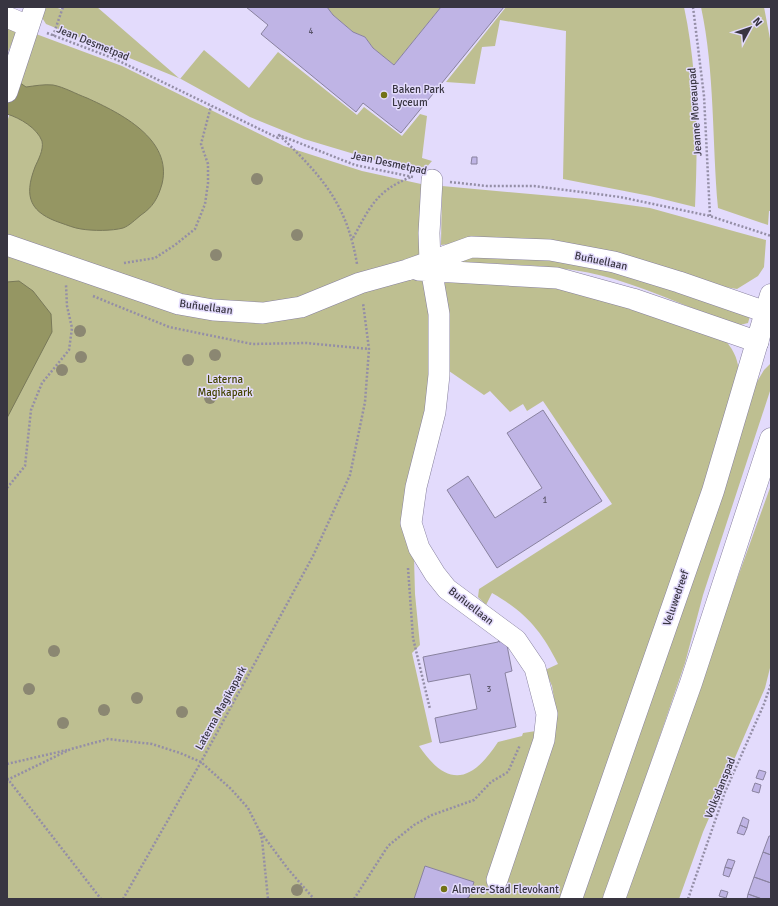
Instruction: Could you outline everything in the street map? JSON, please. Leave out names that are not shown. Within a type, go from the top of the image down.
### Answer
[{"type":"main road","name":"Veluwedreef","points":[[571,899],[764,345],[770,307]]},
{"type":"main road","points":[[614,899],[691,684],[771,439]]},
{"type":"street","points":[[7,17],[31,17],[10,83]]},
{"type":"street","name":"Buñuellaan","points":[[432,180],[428,233],[431,266],[439,314],[439,375],[435,412],[416,487],[411,523],[419,548],[435,574],[447,589],[516,640],[536,668],[547,714],[544,740],[497,880]]},
{"type":"street","name":"Buñuellaan","points":[[7,245],[179,304],[213,310],[263,313],[301,307],[360,284],[407,270],[431,266],[557,278],[633,299],[764,345]]},
{"type":"street","name":"Buñuellaan","points":[[431,266],[471,247],[550,250],[614,262],[679,282],[770,307]]},
{"type":"path","points":[[53,36],[63,7]]},
{"type":"path","name":"Jeanne Moreaupad","points":[[693,7],[704,96],[710,216]]},
{"type":"path","name":"Jean Desmetpad","points":[[31,17],[53,36],[115,59],[278,138],[280,135],[355,165],[432,180],[487,186],[534,186],[620,197],[710,216],[771,236]]},
{"type":"path","points":[[123,263],[129,264],[155,258],[175,246],[195,229],[205,204],[208,183],[208,164],[201,144],[211,106]]},
{"type":"path","name":"Laterna Magikapark","points":[[123,899],[201,762],[313,556],[350,475],[365,402],[369,349],[353,238],[337,201],[310,165],[280,135]]},
{"type":"path","points":[[353,238],[380,195],[394,184],[411,177]]},
{"type":"path","points":[[7,488],[25,466],[31,410],[42,383],[69,350],[72,328],[67,306],[66,282]]},
{"type":"path","points":[[408,566],[413,638],[430,709]]},
{"type":"path","name":"Volksdanspad","points":[[688,899],[725,792],[764,704],[771,684]]},
{"type":"path","name":"Laterna Magikapark","points":[[7,780],[71,749],[108,739],[152,744],[201,762],[231,789],[244,804],[259,830],[288,869],[314,899]]},
{"type":"path","points":[[354,899],[374,866],[394,842],[414,825],[432,815],[474,800],[491,782],[508,772],[522,741],[535,739],[544,740]]},
{"type":"path","points":[[7,764],[71,749]]},
{"type":"path","points":[[7,780],[101,899]]},
{"type":"path","points":[[259,830],[262,839],[268,899]]},
{"type":"green space","points":[[44,7],[55,7],[63,10],[64,7],[97,7],[179,78],[46,24],[41,16]]},
{"type":"green space","points":[[327,7],[441,7],[394,65],[373,48],[365,37],[353,32],[333,15]]},
{"type":"green space","points":[[506,7],[684,7],[692,56],[696,107],[697,157],[695,207],[650,196],[563,179],[566,31],[500,20],[495,46],[482,47],[475,84],[446,82]]},
{"type":"green space","points":[[701,7],[764,7],[771,44],[771,211],[769,211],[768,225],[718,208],[709,57]]},
{"type":"green space","points":[[7,25],[13,27],[16,34],[7,54]]},
{"type":"green space","name":"Laterna Magikapark","points":[[36,34],[122,66],[284,146],[362,171],[421,184],[423,256],[436,328],[422,494],[414,558],[415,594],[420,645],[412,653],[432,742],[419,746],[430,760],[440,769],[450,774],[460,775],[479,766],[498,742],[522,736],[523,733],[536,731],[519,789],[487,886],[500,890],[553,736],[555,704],[552,686],[545,670],[558,664],[545,641],[523,615],[514,607],[492,593],[486,605],[478,597],[479,589],[612,504],[543,401],[527,411],[523,404],[510,412],[490,391],[484,395],[449,371],[450,341],[444,278],[507,279],[618,301],[726,341],[733,351],[739,370],[738,382],[674,576],[562,899],[7,899],[7,122]]},
{"type":"green space","points":[[204,50],[249,88],[278,52],[357,115],[364,107],[402,136],[420,114],[427,116],[422,158],[432,161],[425,169],[381,162],[304,139],[250,117],[180,79]]},
{"type":"green space","points":[[442,186],[586,199],[650,208],[766,240],[764,267],[758,276],[737,289],[458,243],[441,245]]},
{"type":"green space","points":[[519,254],[614,267],[750,316],[748,323],[740,325],[630,284],[576,270],[537,266],[459,262],[465,256]]},
{"type":"green space","points":[[771,363],[771,388],[703,595],[685,663],[604,899],[579,899],[755,385],[764,370]]},
{"type":"green space","points":[[771,485],[771,664],[765,688],[703,832],[679,899],[622,899]]},
{"type":"shaded area","points":[[7,74],[26,87],[50,85],[66,89],[114,111],[141,130],[152,141],[160,154],[163,168],[162,184],[157,198],[149,209],[125,227],[119,229],[86,230],[78,229],[51,219],[36,209],[30,196],[30,187],[31,178],[41,151],[42,141],[40,136],[28,124],[7,114]]},
{"type":"shaded area","points":[[19,281],[33,291],[51,314],[52,332],[7,418],[7,282]]},
{"type":"building","points":[[246,7],[327,7],[333,15],[353,32],[365,37],[373,48],[394,65],[441,7],[504,7],[401,133],[363,103],[356,112],[261,34],[268,25]]},
{"type":"building","points":[[472,157],[477,157],[477,164],[471,164]]},
{"type":"building","points":[[543,410],[602,501],[497,568],[447,490],[468,476],[495,518],[542,488],[507,433]]},
{"type":"building","points":[[499,640],[499,642],[506,640],[512,671],[505,673],[516,727],[440,743],[435,718],[477,709],[470,674],[428,682],[423,657],[498,642]]},
{"type":"building","points":[[759,770],[766,772],[763,780],[756,778]]},
{"type":"building","points":[[755,783],[761,785],[759,793],[752,791]]},
{"type":"building","points":[[743,817],[749,820],[747,828],[740,825]]},
{"type":"building","points":[[740,825],[747,828],[744,835],[737,833]]},
{"type":"building","points":[[769,836],[771,836],[771,855],[763,852]]},
{"type":"building","points":[[763,852],[771,855],[771,883],[754,877]]},
{"type":"building","points":[[728,859],[735,861],[732,869],[725,867]]},
{"type":"building","name":"Almere-Stad Flevokant","points":[[425,866],[474,882],[469,897],[466,899],[414,899]]},
{"type":"building","points":[[725,867],[732,869],[729,877],[723,875]]},
{"type":"building","points":[[754,877],[771,883],[771,899],[762,899],[748,894]]},
{"type":"building","points":[[721,890],[728,892],[726,898],[719,896]]},
{"type":"building","points":[[748,894],[762,899],[747,899]]},
{"type":"place","name":"Baken Park Lyceum","points":[[384,95]]},
{"type":"place","name":"Almere-Stad Flevokant","points":[[444,889]]}]
